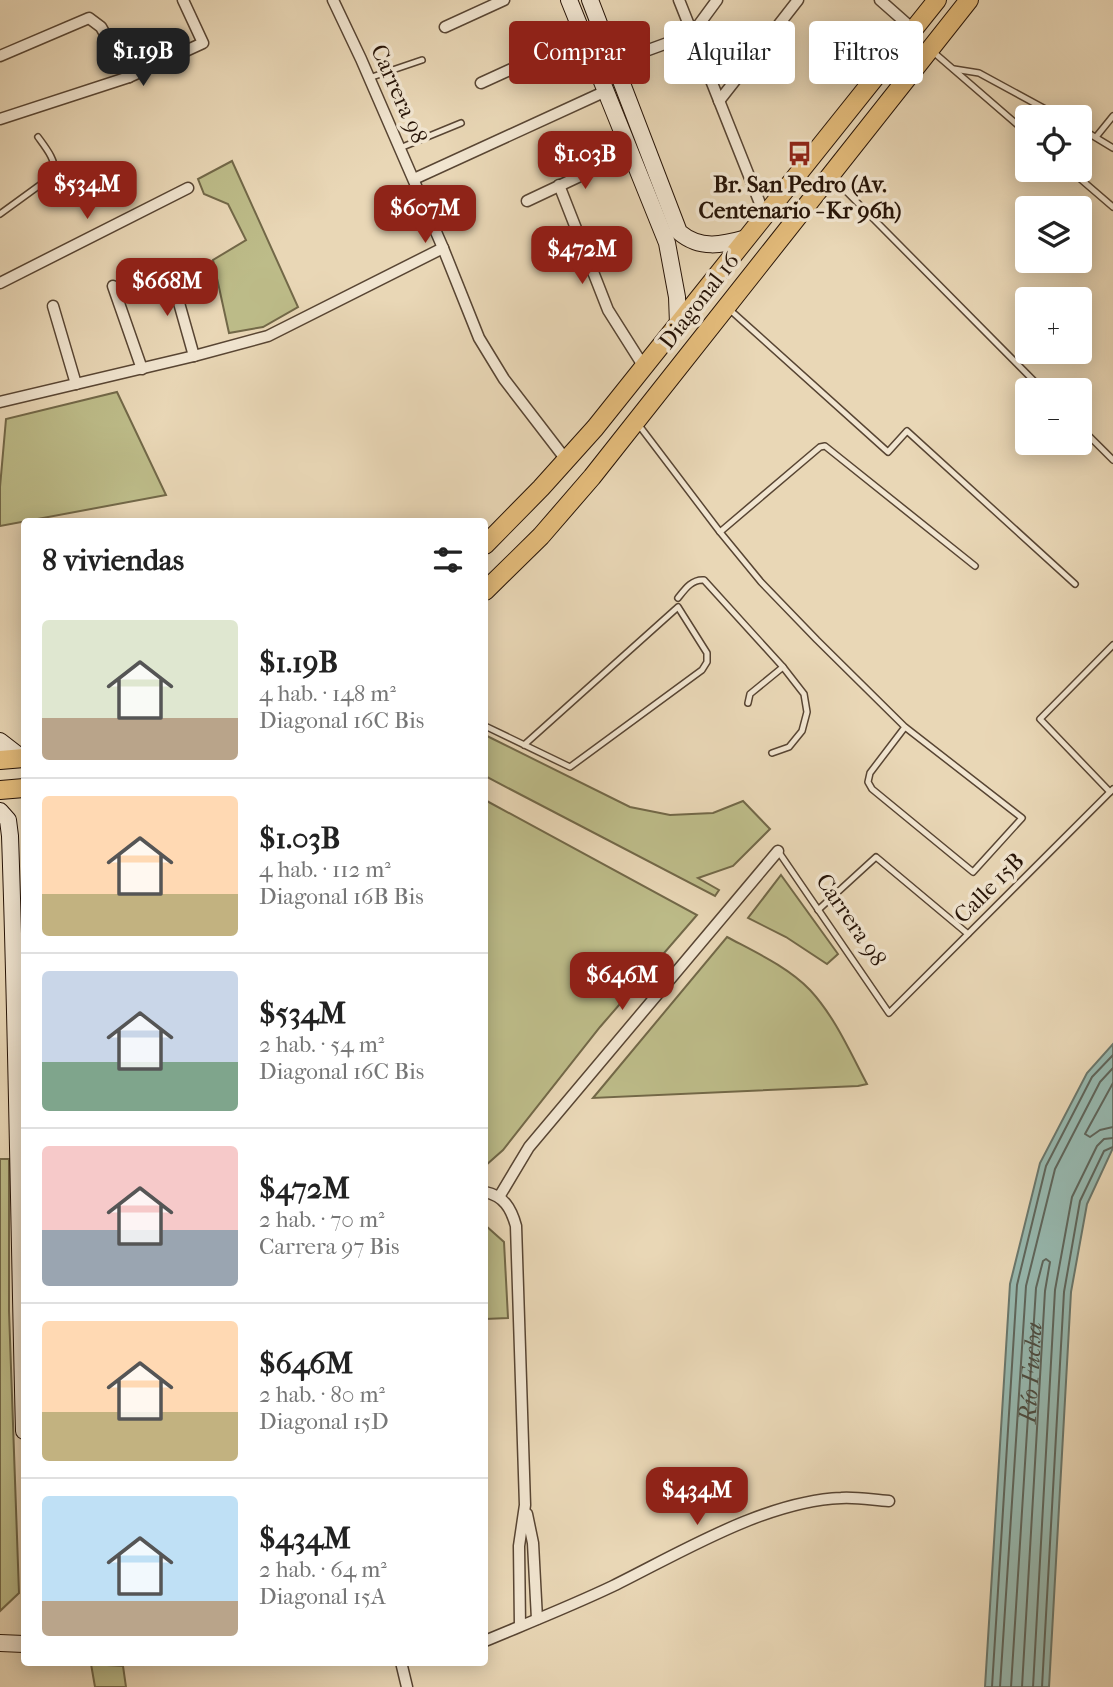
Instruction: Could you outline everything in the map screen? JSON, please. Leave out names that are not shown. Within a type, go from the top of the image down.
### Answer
[{"type":"main road","name":"Diagonal 16","points":[[921,21],[937,0]]},
{"type":"main road","name":"Diagonal 16","points":[[488,588],[541,536],[636,421],[969,0]]},
{"type":"main road","name":"Diagonal 16","points":[[488,542],[567,461],[871,84]]},
{"type":"main road","points":[[0,760],[21,758]]},
{"type":"main road","points":[[0,790],[21,788]]},
{"type":"street","points":[[0,119],[129,77],[203,43],[183,0]]},
{"type":"street","name":"Carrera 98","points":[[333,0],[414,180],[479,338],[504,379],[567,461]]},
{"type":"street","points":[[445,27],[504,0]]},
{"type":"street","points":[[569,0],[578,21]]},
{"type":"street","points":[[590,0],[598,21]]},
{"type":"street","points":[[679,0],[687,21]]},
{"type":"street","points":[[702,21],[717,0]]},
{"type":"street","points":[[719,101],[799,0]]},
{"type":"street","points":[[880,0],[904,21]]},
{"type":"street","points":[[0,56],[89,18],[101,27],[129,77]]},
{"type":"street","points":[[481,83],[509,70]]},
{"type":"street","points":[[603,84],[672,259],[678,324]]},
{"type":"street","points":[[622,84],[679,232],[693,241],[716,246],[747,237]]},
{"type":"street","points":[[712,84],[765,216]]},
{"type":"street","points":[[414,180],[606,90]]},
{"type":"street","points":[[527,201],[631,152]]},
{"type":"street","points":[[559,185],[608,310],[644,367]]},
{"type":"street","points":[[0,283],[188,188]]},
{"type":"street","points":[[0,402],[268,336],[443,248]]},
{"type":"street","points":[[170,271],[194,356]]},
{"type":"street","points":[[113,286],[142,369]]},
{"type":"street","points":[[53,306],[76,384]]},
{"type":"street","points":[[0,741],[21,757]]},
{"type":"street","points":[[0,811],[8,820],[10,836],[20,976],[21,1151]]},
{"type":"street","points":[[499,1197],[529,1147],[778,851]]},
{"type":"street","points":[[488,1193],[499,1197],[508,1206],[516,1226],[525,1504],[533,1543],[537,1619]]},
{"type":"street","points":[[488,1640],[585,1600],[736,1526],[767,1514],[818,1500],[843,1498],[889,1502]]},
{"type":"street","points":[[520,1626],[519,1546],[525,1504]]},
{"type":"street","points":[[0,1643],[21,1644]]},
{"type":"street","points":[[402,1666],[407,1687]]},
{"type":"lane","points":[[930,49],[1015,122]]},
{"type":"lane","points":[[369,78],[422,60]]},
{"type":"lane","points":[[954,69],[979,73],[1038,105]]},
{"type":"lane","points":[[1096,137],[1113,116]]},
{"type":"lane","points":[[400,148],[461,123]]},
{"type":"lane","points":[[1092,135],[1113,148]]},
{"type":"lane","points":[[0,214],[55,174],[51,156],[38,137]]},
{"type":"lane","points":[[831,176],[1032,378]]},
{"type":"lane","points":[[1084,182],[1113,207]]},
{"type":"lane","points":[[726,306],[888,452],[907,431],[1075,584]]},
{"type":"lane","points":[[636,421],[720,532],[770,592],[905,727],[1022,818],[972,872],[872,789],[868,782],[870,773],[905,727]]},
{"type":"lane","points":[[1092,439],[1113,460]]},
{"type":"lane","points":[[720,532],[820,447],[825,446],[975,566]]},
{"type":"lane","points":[[678,598],[692,583],[704,580],[804,694],[807,712],[802,731],[789,747],[772,753]]},
{"type":"lane","points":[[488,727],[524,745],[570,767],[702,670],[707,662],[707,653],[678,607],[524,745]]},
{"type":"lane","points":[[1111,790],[1040,719],[1113,645]]},
{"type":"lane","points":[[748,703],[750,694],[783,667]]},
{"type":"lane","name":"Calle 15B","points":[[889,1013],[1111,790]]},
{"type":"lane","name":"Carrera 98","points":[[778,851],[889,1013]]},
{"type":"lane","points":[[818,910],[876,857],[968,934]]},
{"type":"shaded area","points":[[232,161],[298,307],[263,327],[229,333],[213,260],[246,240],[228,204],[204,194],[198,179]]},
{"type":"shaded area","points":[[117,392],[166,495],[43,518],[21,518],[21,522],[0,526],[0,487],[6,419]]},
{"type":"shaded area","points":[[488,736],[630,807],[670,815],[713,813],[743,801],[770,829],[733,866],[698,878],[719,890],[715,896],[488,778]]},
{"type":"shaded area","points":[[488,802],[697,915],[600,1027],[503,1150],[488,1163]]},
{"type":"shaded area","points":[[781,875],[838,954],[827,964],[786,937],[748,918]]},
{"type":"shaded area","points":[[727,937],[781,967],[810,990],[835,1023],[867,1084],[593,1098]]},
{"type":"shaded area","points":[[0,1159],[9,1159],[9,1311],[19,1593],[0,1611]]},
{"type":"shaded area","points":[[488,1228],[504,1242],[508,1318],[488,1319]]},
{"type":"shaded area","points":[[91,1666],[123,1666],[126,1687],[95,1687]]},
{"type":"water","name":"Río Fucha","points":[[1113,1044],[1113,1148],[1087,1204],[1071,1292],[1049,1687],[985,1687],[1010,1284],[1040,1163],[1087,1073]]},
{"type":"place","name":"Br. San Pedro (Av. Centenario - Kr 96h)","points":[[800,154]]}]
